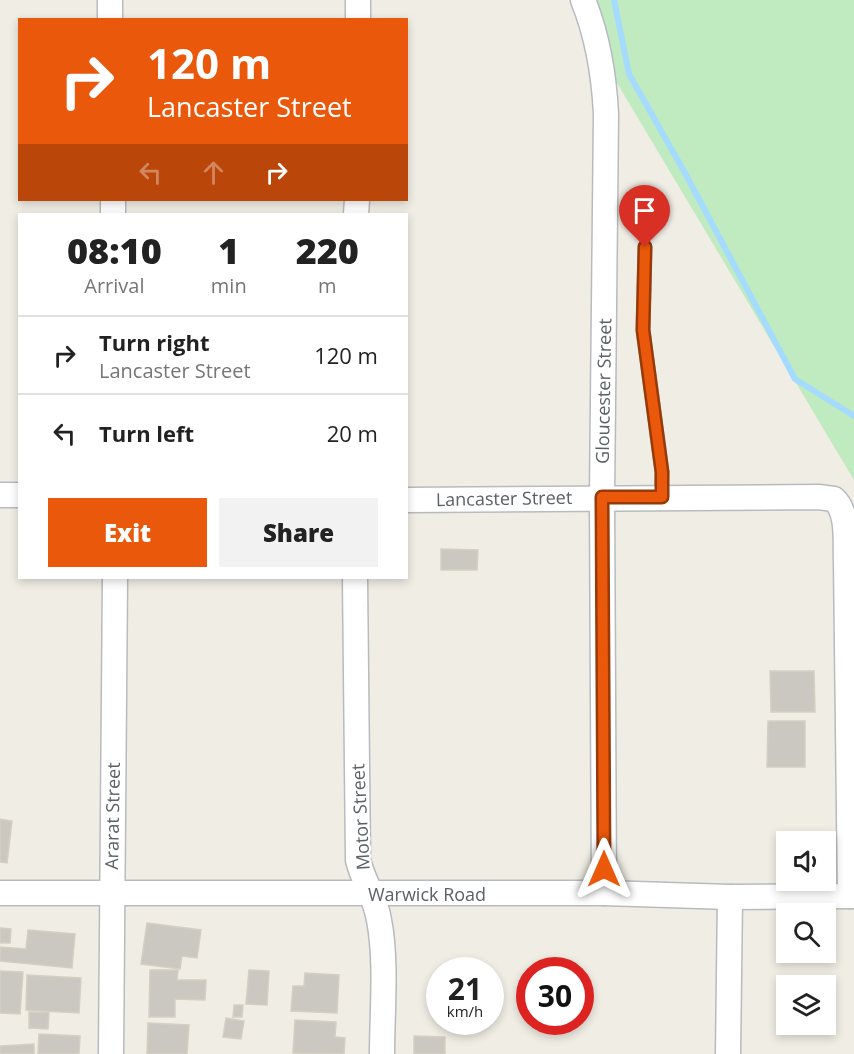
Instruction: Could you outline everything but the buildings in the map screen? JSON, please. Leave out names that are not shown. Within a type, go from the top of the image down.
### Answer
[{"type":"street","points":[[110,0],[111,18]]},
{"type":"street","points":[[358,0],[358,18]]},
{"type":"street","name":"Gloucester Street","points":[[583,0],[593,24],[603,72],[606,114],[602,497],[604,893]]},
{"type":"street","points":[[0,495],[18,495]]},
{"type":"street","name":"Lancaster Street","points":[[408,500],[602,497],[830,498],[839,504],[844,515],[852,896]]},
{"type":"street","name":"Ararat Street","points":[[111,1054],[115,579]]},
{"type":"street","name":"Motor Street","points":[[355,579],[357,833],[362,876],[379,919],[382,940],[382,1054]]},
{"type":"street","name":"Warwick Road","points":[[0,893],[604,893],[730,897],[852,896]]},
{"type":"street","points":[[728,1054],[730,897]]},
{"type":"lane","points":[[645,247],[643,330],[662,472],[662,497]]},
{"type":"green space","points":[[596,0],[854,0],[854,480],[617,83]]},
{"type":"waterway","points":[[614,0],[629,74],[685,173],[795,379],[854,416]]},
{"type":"route","points":[[604,869],[602,497],[662,497],[662,472],[643,330],[645,247]]}]
